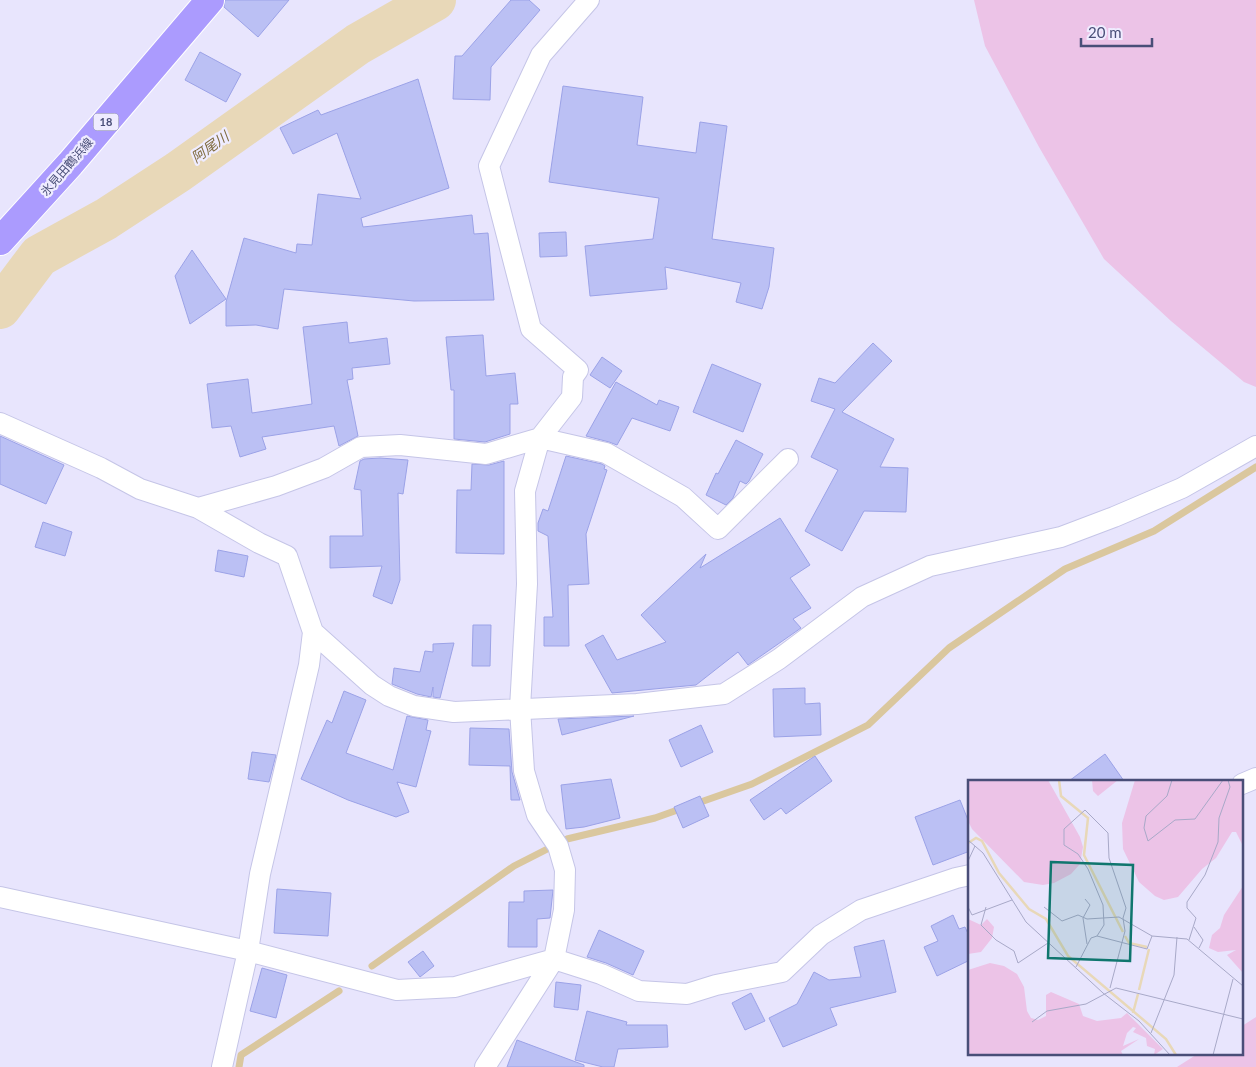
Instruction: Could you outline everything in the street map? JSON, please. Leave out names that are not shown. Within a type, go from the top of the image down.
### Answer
[{"type":"main road","name":"氷見田鶴浜線","points":[[0,241],[70,164],[208,1]]},
{"type":"street","points":[[485,1067],[554,959],[564,910],[565,870],[558,846],[537,815],[524,771],[520,708],[527,584],[525,491],[540,438],[572,397],[573,377],[578,370],[531,329],[489,166],[541,55],[589,0]]},
{"type":"street","points":[[0,423],[101,468],[140,489],[198,508],[258,543],[287,556],[312,632],[309,664],[260,874],[248,951],[222,1067]]},
{"type":"street","points":[[198,508],[276,486],[324,468],[361,447],[400,445],[486,454],[540,438],[606,454],[683,497],[718,530],[788,459]]},
{"type":"street","points":[[312,632],[372,685],[389,696],[414,706],[454,712],[636,704],[724,694],[779,659],[862,597],[930,566],[1061,537],[1114,517],[1182,488],[1256,446]]},
{"type":"street","points":[[1244,783],[1256,778]]},
{"type":"street","points":[[0,897],[248,951],[397,990],[455,987],[554,959],[601,974],[639,991],[687,994],[716,985],[782,972],[821,935],[861,910],[968,875]]},
{"type":"shaded area","points":[[974,0],[1256,0],[1256,387],[1244,382],[1171,321],[1104,259],[1039,147],[985,46]]},
{"type":"shaded area","points":[[1256,1017],[1256,1067],[1177,1067],[1197,1054],[1244,1054],[1244,1025]]},
{"type":"building","points":[[225,0],[289,0],[258,37],[224,7]]},
{"type":"building","points":[[511,0],[529,0],[540,10],[491,67],[490,100],[453,99],[455,56],[462,56]]},
{"type":"building","points":[[200,52],[241,74],[226,102],[185,80]]},
{"type":"building","points":[[418,79],[449,188],[361,218],[363,227],[472,215],[474,234],[488,233],[494,300],[414,301],[284,289],[278,329],[256,325],[226,326],[226,302],[244,238],[296,253],[297,244],[312,245],[318,194],[361,199],[337,133],[293,154],[280,128],[318,110],[321,115]]},
{"type":"building","points":[[563,86],[643,97],[637,145],[696,153],[700,122],[727,126],[712,239],[774,248],[769,287],[762,309],[736,302],[741,283],[665,267],[667,289],[590,296],[585,246],[653,239],[659,198],[549,182]]},
{"type":"building","points":[[566,232],[567,256],[540,257],[539,233]]},
{"type":"building","points":[[192,250],[226,299],[190,324],[175,276]]},
{"type":"building","points":[[347,322],[349,343],[387,338],[390,364],[352,368],[353,379],[347,380],[358,436],[339,446],[334,426],[262,437],[266,449],[240,457],[231,426],[212,428],[207,384],[248,379],[252,413],[312,404],[303,327]]},
{"type":"building","points":[[483,335],[486,376],[515,373],[518,404],[510,404],[510,434],[485,442],[454,439],[454,390],[451,390],[446,337]]},
{"type":"building","points":[[873,343],[892,361],[842,412],[894,439],[880,467],[908,468],[906,512],[864,511],[842,551],[805,531],[838,470],[811,457],[835,409],[811,401],[819,378],[835,383]]},
{"type":"building","points":[[602,357],[622,371],[610,388],[590,375]]},
{"type":"building","points":[[712,364],[761,384],[743,432],[693,412]]},
{"type":"building","points":[[616,382],[657,405],[659,400],[679,407],[670,431],[632,418],[617,445],[586,436]]},
{"type":"building","points":[[0,436],[64,465],[46,504],[0,484]]},
{"type":"building","points":[[736,440],[763,454],[749,481],[746,484],[740,481],[733,498],[726,505],[706,495],[716,473],[718,474]]},
{"type":"building","points":[[566,456],[602,464],[605,466],[604,469],[607,470],[586,534],[589,584],[568,585],[569,646],[544,646],[544,617],[553,617],[548,536],[538,531],[538,523],[543,509],[548,511]]},
{"type":"building","points":[[380,458],[408,460],[403,494],[398,493],[400,580],[392,604],[373,596],[382,566],[330,568],[330,536],[363,536],[361,490],[354,489],[360,461]]},
{"type":"building","points":[[504,461],[504,554],[456,553],[457,490],[471,490],[472,464],[489,465]]},
{"type":"building","points":[[780,518],[810,565],[790,578],[811,608],[793,619],[801,628],[748,665],[738,652],[696,685],[612,693],[585,645],[603,635],[617,660],[666,642],[641,615],[706,554],[700,568]]},
{"type":"building","points":[[43,522],[72,532],[65,556],[35,547]]},
{"type":"building","points":[[218,550],[248,556],[244,577],[215,571]]},
{"type":"building","points":[[473,625],[491,625],[490,666],[472,666]]},
{"type":"building","points":[[454,643],[440,698],[433,697],[433,687],[431,697],[417,694],[392,684],[394,668],[420,672],[425,651],[433,652],[433,644]]},
{"type":"building","points":[[805,688],[805,704],[820,703],[821,735],[774,737],[773,689]]},
{"type":"building","points":[[344,691],[366,700],[346,753],[393,770],[407,716],[428,720],[426,730],[431,731],[416,787],[397,782],[409,812],[396,817],[348,800],[301,779],[327,720],[332,723]]},
{"type":"building","points":[[634,716],[562,735],[558,719]]},
{"type":"building","points":[[701,725],[713,752],[681,767],[669,740]]},
{"type":"building","points":[[470,728],[509,729],[512,772],[520,800],[511,800],[510,766],[469,765]]},
{"type":"building","points":[[252,752],[276,755],[269,782],[248,779]]},
{"type":"building","points":[[1105,754],[1123,780],[1070,780]]},
{"type":"building","points":[[815,756],[832,781],[786,814],[781,808],[764,820],[750,800]]},
{"type":"building","points":[[611,779],[620,818],[584,827],[566,829],[561,785]]},
{"type":"building","points":[[700,796],[709,816],[683,828],[674,807]]},
{"type":"building","points":[[960,800],[968,820],[968,852],[933,865],[915,817]]},
{"type":"building","points":[[277,889],[331,893],[328,936],[274,933]]},
{"type":"building","points":[[553,890],[550,918],[537,919],[537,947],[508,947],[509,902],[524,902],[524,891]]},
{"type":"building","points":[[953,915],[959,929],[965,927],[968,934],[968,961],[937,976],[924,947],[938,941],[931,926]]},
{"type":"building","points":[[599,930],[644,951],[633,975],[587,957]]},
{"type":"building","points":[[884,940],[896,992],[830,1008],[837,1025],[783,1047],[769,1018],[797,1004],[814,972],[829,980],[861,977],[854,947]]},
{"type":"building","points":[[423,951],[434,966],[420,977],[408,962]]},
{"type":"building","points":[[262,968],[287,975],[276,1018],[250,1011]]},
{"type":"building","points":[[556,982],[581,985],[578,1010],[554,1007]]},
{"type":"building","points":[[751,993],[765,1021],[745,1030],[732,1003]]},
{"type":"building","points":[[587,1011],[627,1022],[626,1025],[667,1025],[668,1047],[618,1049],[614,1067],[603,1067],[575,1060]]},
{"type":"building","points":[[517,1040],[584,1065],[584,1067],[507,1067]]},
{"type":"waterway","name":"阿尾川","points":[[0,308],[39,256],[106,219],[178,172],[358,44],[435,0]]},
{"type":"waterway","points":[[695,804],[752,784],[868,725],[949,648],[1065,569],[1154,531],[1256,467]]},
{"type":"waterway","points":[[372,966],[514,866],[567,839],[655,818],[683,808]]},
{"type":"waterway","points":[[239,1067],[241,1055],[339,991]]}]
